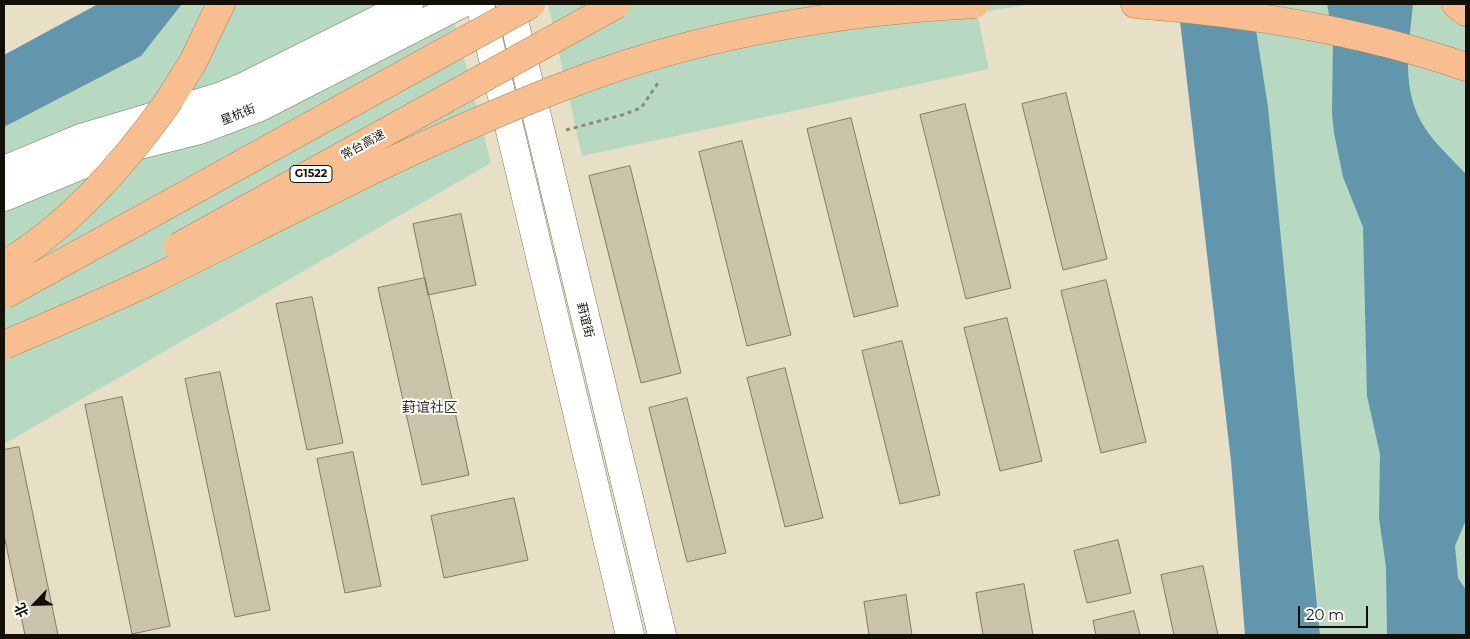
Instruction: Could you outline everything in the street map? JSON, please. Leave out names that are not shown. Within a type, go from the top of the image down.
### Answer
[{"type":"highway","points":[[4,265],[62,222],[142,139],[193,62],[221,4]]},
{"type":"highway","points":[[4,295],[531,4]]},
{"type":"highway","name":"常台高速","points":[[4,345],[617,4]]},
{"type":"highway","points":[[4,345],[148,281],[381,166],[489,117],[599,73],[703,43],[783,25],[850,15],[975,4]]},
{"type":"highway","points":[[1136,4],[1196,9],[1322,29],[1434,56],[1466,67]]},
{"type":"highway","points":[[1456,4],[1466,12]]},
{"type":"main road","name":"星杭街","points":[[4,170],[81,138],[219,97],[247,85],[409,4]]},
{"type":"main road","name":"星杭街","points":[[4,197],[89,162],[132,147],[200,130],[258,108],[461,4]]},
{"type":"main road","points":[[480,4],[630,635]]},
{"type":"main road","name":"葑谊街","points":[[510,4],[662,635]]},
{"type":"green space","points":[[182,4],[450,4],[491,163],[4,444],[4,127],[141,56]]},
{"type":"green space","points":[[548,4],[1032,4],[977,13],[989,69],[582,156]]},
{"type":"green space","points":[[1249,4],[1466,4],[1466,78],[1464,81],[1466,84],[1466,635],[1320,635],[1314,563]]},
{"type":"water","points":[[98,4],[182,4],[141,56],[4,127],[4,55]]},
{"type":"water","points":[[1178,4],[1252,4],[1268,107],[1320,635],[1245,635],[1231,461]]},
{"type":"water","points":[[1327,4],[1413,4],[1408,52],[1409,83],[1412,99],[1417,113],[1429,134],[1466,174],[1466,520],[1455,546],[1458,578],[1466,590],[1466,635],[1387,635],[1386,567],[1379,518],[1380,454],[1367,396],[1363,227],[1343,177],[1334,133],[1332,113],[1333,35]]},
{"type":"building","points":[[1066,93],[1107,259],[1063,270],[1022,104]]},
{"type":"building","points":[[965,104],[1011,288],[966,299],[920,115]]},
{"type":"building","points":[[851,118],[898,306],[854,317],[807,129]]},
{"type":"building","points":[[742,141],[791,335],[747,346],[699,152]]},
{"type":"building","points":[[630,166],[681,373],[641,383],[589,176]]},
{"type":"building","points":[[461,214],[476,285],[428,295],[413,224]]},
{"type":"building","points":[[425,278],[469,475],[422,485],[378,288]]},
{"type":"building","points":[[1106,280],[1146,442],[1101,453],[1061,291]]},
{"type":"building","points":[[312,297],[343,443],[307,450],[276,304]]},
{"type":"building","points":[[1007,318],[1042,461],[1000,471],[964,328]]},
{"type":"building","points":[[902,341],[940,495],[900,504],[862,351]]},
{"type":"building","points":[[785,368],[823,518],[785,527],[747,378]]},
{"type":"building","points":[[220,372],[270,610],[235,617],[185,379]]},
{"type":"building","points":[[122,397],[170,626],[132,634],[85,405]]},
{"type":"building","points":[[687,398],[726,553],[687,562],[649,408]]},
{"type":"building","points":[[19,447],[58,635],[25,635],[4,535],[4,450]]},
{"type":"building","points":[[353,452],[381,586],[345,593],[317,459]]},
{"type":"building","points":[[514,498],[528,560],[444,578],[431,516]]},
{"type":"building","points":[[1118,540],[1131,593],[1087,603],[1074,551]]},
{"type":"building","points":[[1203,566],[1218,635],[1174,635],[1161,575]]},
{"type":"building","points":[[1024,584],[1033,635],[983,635],[976,593]]},
{"type":"building","points":[[906,595],[912,635],[869,635],[864,602]]},
{"type":"building","points":[[1134,611],[1140,635],[1096,635],[1093,621]]},
{"type":"district","name":"葑谊社区","points":[[430,408]]}]
